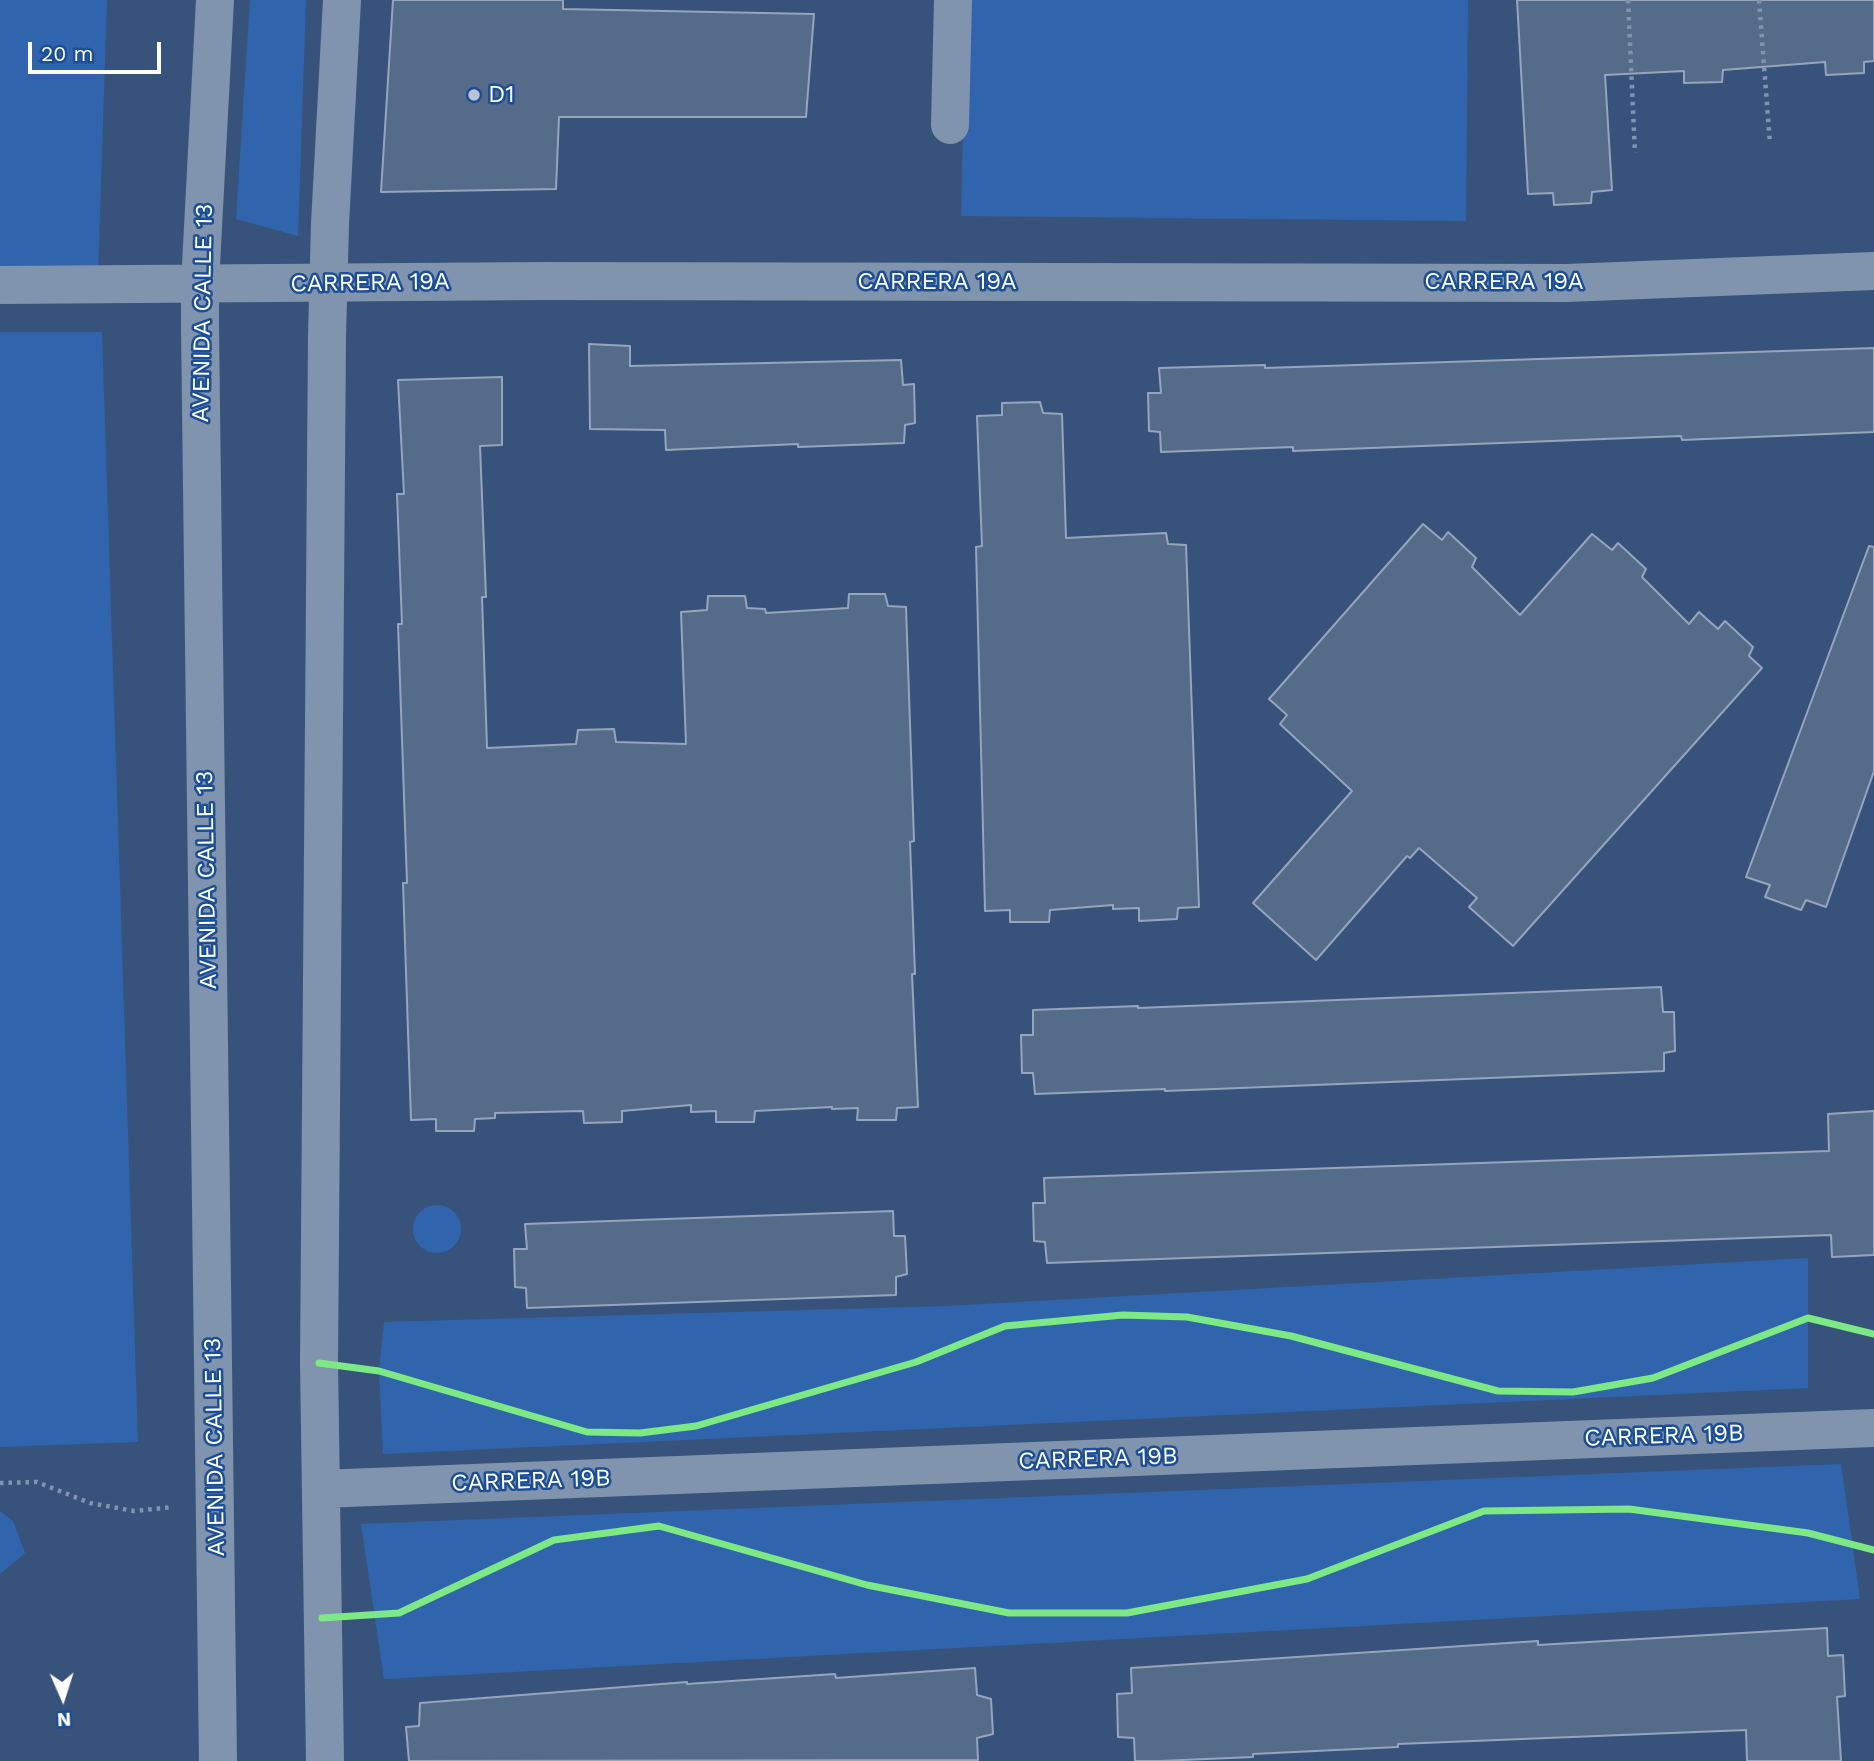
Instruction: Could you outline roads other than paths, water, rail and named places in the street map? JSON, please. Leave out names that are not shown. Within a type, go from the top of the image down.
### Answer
[{"type":"street","name":"AVENIDA CALLE 13","points":[[215,0],[200,284],[218,1761]]},
{"type":"street","points":[[326,1761],[319,1363],[330,223],[342,0]]},
{"type":"street","points":[[950,124],[953,0]]},
{"type":"street","name":"CARRERA 19A","points":[[0,285],[544,281],[1566,283],[1874,271]]},
{"type":"street","name":"CARRERA 19B","points":[[321,1489],[1874,1428]]},
{"type":"place","name":"D1","points":[[474,95]]}]
